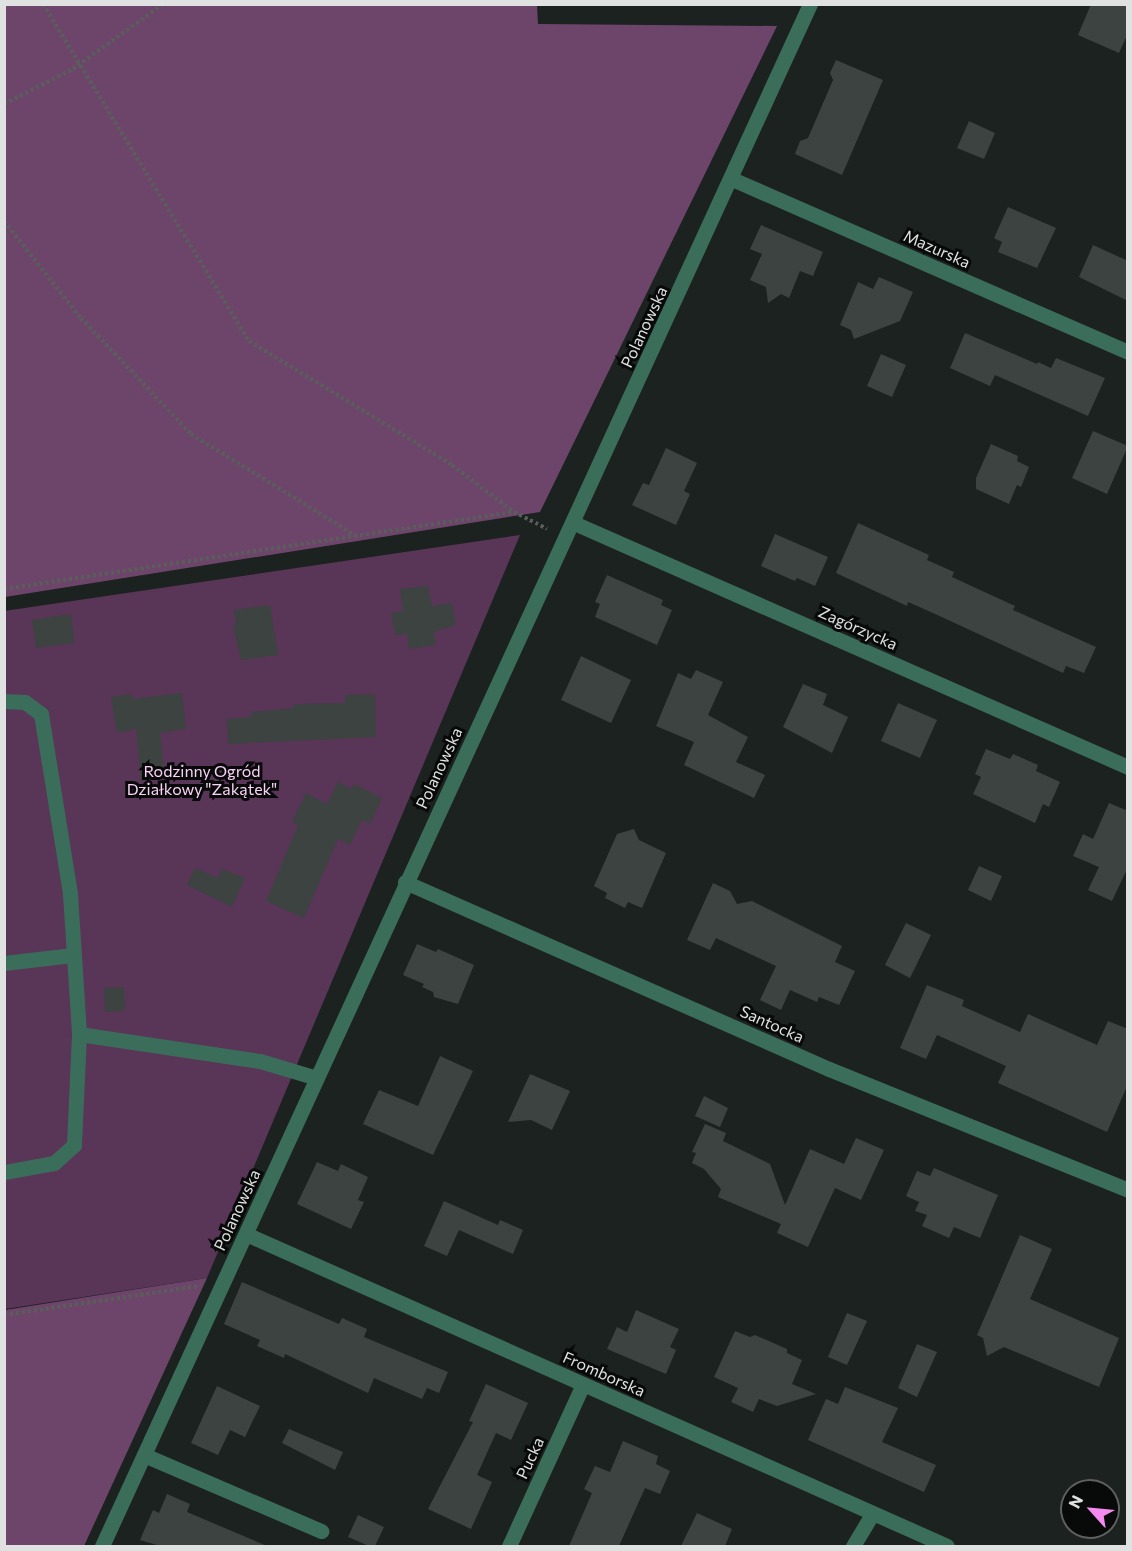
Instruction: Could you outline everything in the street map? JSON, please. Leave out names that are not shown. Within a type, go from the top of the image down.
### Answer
[{"type":"street","name":"Polanowska","points":[[102,1546],[405,882],[567,538],[732,179],[810,4]]},
{"type":"street","name":"Mazurska","points":[[732,179],[1128,352]]},
{"type":"street","name":"Zagórzycka","points":[[574,522],[1128,767]]},
{"type":"street","points":[[4,701],[25,702],[41,714],[69,894],[79,1034],[74,1145],[54,1163],[4,1172]]},
{"type":"street","name":"Santocka","points":[[405,882],[829,1069],[1128,1190]]},
{"type":"street","points":[[4,963],[73,955]]},
{"type":"street","points":[[79,1034],[260,1061],[317,1078]]},
{"type":"street","name":"Fromborska","points":[[246,1234],[947,1546]]},
{"type":"street","name":"Pucka","points":[[509,1546],[583,1384]]},
{"type":"street","points":[[144,1455],[321,1531]]},
{"type":"street","points":[[853,1546],[872,1514]]},
{"type":"path","points":[[43,4],[249,341],[452,465],[514,512],[567,538]]},
{"type":"path","points":[[4,104],[80,64],[163,4]]},
{"type":"path","points":[[4,221],[81,318],[191,434],[356,536]]},
{"type":"path","points":[[4,589],[514,512]]},
{"type":"path","points":[[4,1315],[224,1282]]},
{"type":"green space","name":"Rodzinny Ogród Działkowy \"Zakątek\"","points":[[520,535],[207,1278],[5,1309],[4,611]]},
{"type":"shaded area","points":[[5,5],[537,5],[538,24],[777,26],[540,512],[5,597]]},
{"type":"shaded area","points":[[207,1278],[84,1546],[5,1546],[5,1310]]},
{"type":"building","points":[[1091,4],[1128,4],[1128,33],[1119,53],[1078,35]]},
{"type":"building","points":[[836,60],[883,80],[842,175],[795,154],[800,141],[808,138],[833,80],[830,73]]},
{"type":"building","points":[[969,121],[995,133],[984,159],[957,148]]},
{"type":"building","points":[[1008,207],[1056,228],[1037,268],[998,252],[1002,242],[994,238]]},
{"type":"building","points":[[761,225],[823,252],[813,276],[800,271],[789,298],[781,294],[768,303],[766,287],[750,280],[762,254],[750,249]]},
{"type":"building","points":[[1093,245],[1128,261],[1128,301],[1079,277]]},
{"type":"building","points":[[879,277],[913,292],[900,321],[854,339],[851,330],[840,325],[858,282],[873,289]]},
{"type":"building","points":[[965,333],[1037,364],[1038,362],[1051,368],[1056,358],[1105,378],[1088,416],[995,375],[990,386],[950,368]]},
{"type":"building","points":[[881,354],[906,365],[892,397],[867,386]]},
{"type":"building","points":[[1093,431],[1128,446],[1107,494],[1072,478]]},
{"type":"building","points":[[991,444],[1018,456],[1017,461],[1029,467],[1021,487],[1017,485],[1009,504],[976,489],[976,478]]},
{"type":"building","points":[[666,448],[697,463],[684,491],[690,494],[676,525],[632,505],[643,483],[649,485]]},
{"type":"building","points":[[858,523],[929,555],[927,560],[954,572],[952,577],[1015,606],[1013,610],[1096,647],[1084,673],[1066,666],[1063,673],[933,613],[908,602],[907,606],[836,573]]},
{"type":"building","points":[[775,534],[828,557],[815,586],[797,578],[795,581],[761,566]]},
{"type":"building","points":[[607,575],[663,600],[661,605],[672,610],[657,645],[595,617],[600,604],[595,602]]},
{"type":"building","points":[[428,586],[432,606],[452,603],[456,625],[434,632],[436,645],[409,649],[407,634],[395,635],[391,613],[403,611],[400,589]]},
{"type":"building","points":[[270,605],[278,655],[241,660],[233,626],[236,625],[234,610]]},
{"type":"building","points":[[71,614],[74,643],[36,648],[32,620]]},
{"type":"building","points":[[581,656],[631,680],[611,723],[561,700]]},
{"type":"building","points":[[696,670],[723,682],[708,715],[748,737],[736,762],[765,775],[754,798],[684,765],[694,742],[656,726],[678,673],[691,679]]},
{"type":"building","points":[[803,684],[827,694],[823,705],[848,717],[832,753],[783,727]]},
{"type":"building","points":[[182,693],[186,729],[160,733],[165,778],[141,781],[136,729],[117,733],[111,697],[132,694],[132,699]]},
{"type":"building","points":[[375,694],[376,737],[228,744],[227,719],[251,717],[251,712],[294,708],[294,704],[345,703],[345,695]]},
{"type":"building","points":[[898,703],[937,720],[920,758],[881,741]]},
{"type":"building","points":[[986,749],[1010,759],[1013,754],[1038,765],[1036,771],[1060,782],[1049,807],[1043,804],[1035,823],[973,794],[981,777],[975,774]]},
{"type":"building","points":[[338,782],[352,789],[354,784],[382,798],[370,824],[362,820],[350,845],[338,839],[304,918],[266,901],[298,825],[292,822],[306,793],[327,804]]},
{"type":"building","points":[[1109,803],[1128,811],[1128,867],[1112,901],[1088,890],[1099,867],[1073,856],[1083,834],[1093,839]]},
{"type":"building","points":[[634,829],[639,840],[666,853],[642,908],[628,902],[625,908],[605,898],[607,893],[594,886],[617,834]]},
{"type":"building","points":[[979,866],[1002,876],[991,901],[968,890]]},
{"type":"building","points":[[195,868],[218,878],[222,869],[245,878],[232,907],[187,885]]},
{"type":"building","points":[[713,883],[730,891],[737,904],[752,901],[842,946],[835,962],[855,971],[839,1005],[819,997],[817,1002],[790,990],[781,1010],[760,1000],[776,966],[716,938],[710,950],[687,940]]},
{"type":"building","points":[[906,923],[931,935],[910,978],[885,965]]},
{"type":"building","points":[[417,944],[436,952],[438,949],[474,965],[458,1004],[434,997],[433,992],[422,987],[424,984],[403,975]]},
{"type":"building","points":[[927,985],[964,1000],[962,1006],[1020,1032],[1028,1014],[1097,1045],[1108,1021],[1128,1029],[1128,1084],[1107,1132],[998,1083],[1006,1066],[937,1035],[926,1059],[900,1048]]},
{"type":"building","points":[[124,987],[125,1011],[105,1012],[104,988]]},
{"type":"building","points":[[440,1056],[473,1071],[433,1155],[363,1124],[379,1090],[418,1106]]},
{"type":"building","points":[[530,1074],[570,1091],[552,1130],[531,1120],[508,1122]]},
{"type":"building","points":[[704,1096],[728,1108],[720,1127],[695,1116]]},
{"type":"building","points":[[705,1124],[726,1133],[723,1141],[770,1164],[785,1205],[810,1149],[844,1164],[856,1138],[884,1150],[861,1200],[835,1188],[808,1247],[777,1233],[781,1224],[718,1197],[721,1189],[704,1169],[692,1163],[696,1153],[692,1152]]},
{"type":"building","points":[[317,1162],[338,1171],[341,1164],[368,1177],[358,1200],[364,1202],[351,1229],[297,1204]]},
{"type":"building","points":[[934,1168],[998,1195],[980,1238],[954,1227],[949,1238],[922,1226],[927,1215],[915,1211],[919,1202],[906,1196],[917,1171],[930,1176]]},
{"type":"building","points":[[444,1201],[498,1225],[500,1220],[523,1230],[513,1254],[459,1230],[447,1256],[424,1246]]},
{"type":"building","points":[[1020,1235],[1052,1249],[1030,1299],[1119,1338],[1099,1387],[1004,1347],[987,1356],[983,1338],[977,1335]]},
{"type":"building","points":[[242,1282],[339,1324],[342,1318],[367,1329],[364,1337],[448,1372],[439,1393],[427,1388],[422,1399],[374,1378],[368,1393],[285,1354],[284,1358],[257,1346],[260,1340],[224,1324]]},
{"type":"building","points":[[636,1310],[679,1329],[670,1347],[676,1350],[666,1374],[607,1349],[617,1327],[627,1332]]},
{"type":"building","points":[[847,1313],[867,1321],[847,1365],[828,1357]]},
{"type":"building","points":[[735,1331],[750,1337],[755,1335],[787,1349],[787,1353],[802,1360],[792,1384],[816,1394],[777,1406],[759,1399],[753,1412],[731,1402],[738,1388],[714,1377]]},
{"type":"building","points":[[917,1344],[937,1352],[917,1397],[898,1388]]},
{"type":"building","points":[[486,1384],[528,1403],[511,1440],[496,1433],[477,1475],[492,1482],[471,1529],[428,1509],[473,1422],[469,1421]]},
{"type":"building","points":[[217,1386],[260,1406],[245,1437],[230,1430],[218,1455],[191,1443]]},
{"type":"building","points":[[845,1387],[898,1408],[882,1442],[936,1465],[924,1492],[808,1440],[826,1399],[838,1404]]},
{"type":"building","points":[[289,1429],[343,1452],[335,1470],[282,1443]]},
{"type":"building","points":[[623,1441],[658,1456],[656,1464],[670,1471],[660,1494],[645,1488],[619,1546],[569,1546],[592,1493],[584,1489],[595,1466],[610,1472]]},
{"type":"building","points":[[167,1494],[190,1504],[187,1512],[267,1546],[160,1546],[140,1540],[153,1510],[159,1513]]},
{"type":"building","points":[[697,1513],[732,1529],[725,1546],[681,1546]]},
{"type":"building","points":[[358,1515],[384,1527],[375,1546],[369,1546],[348,1537]]}]
